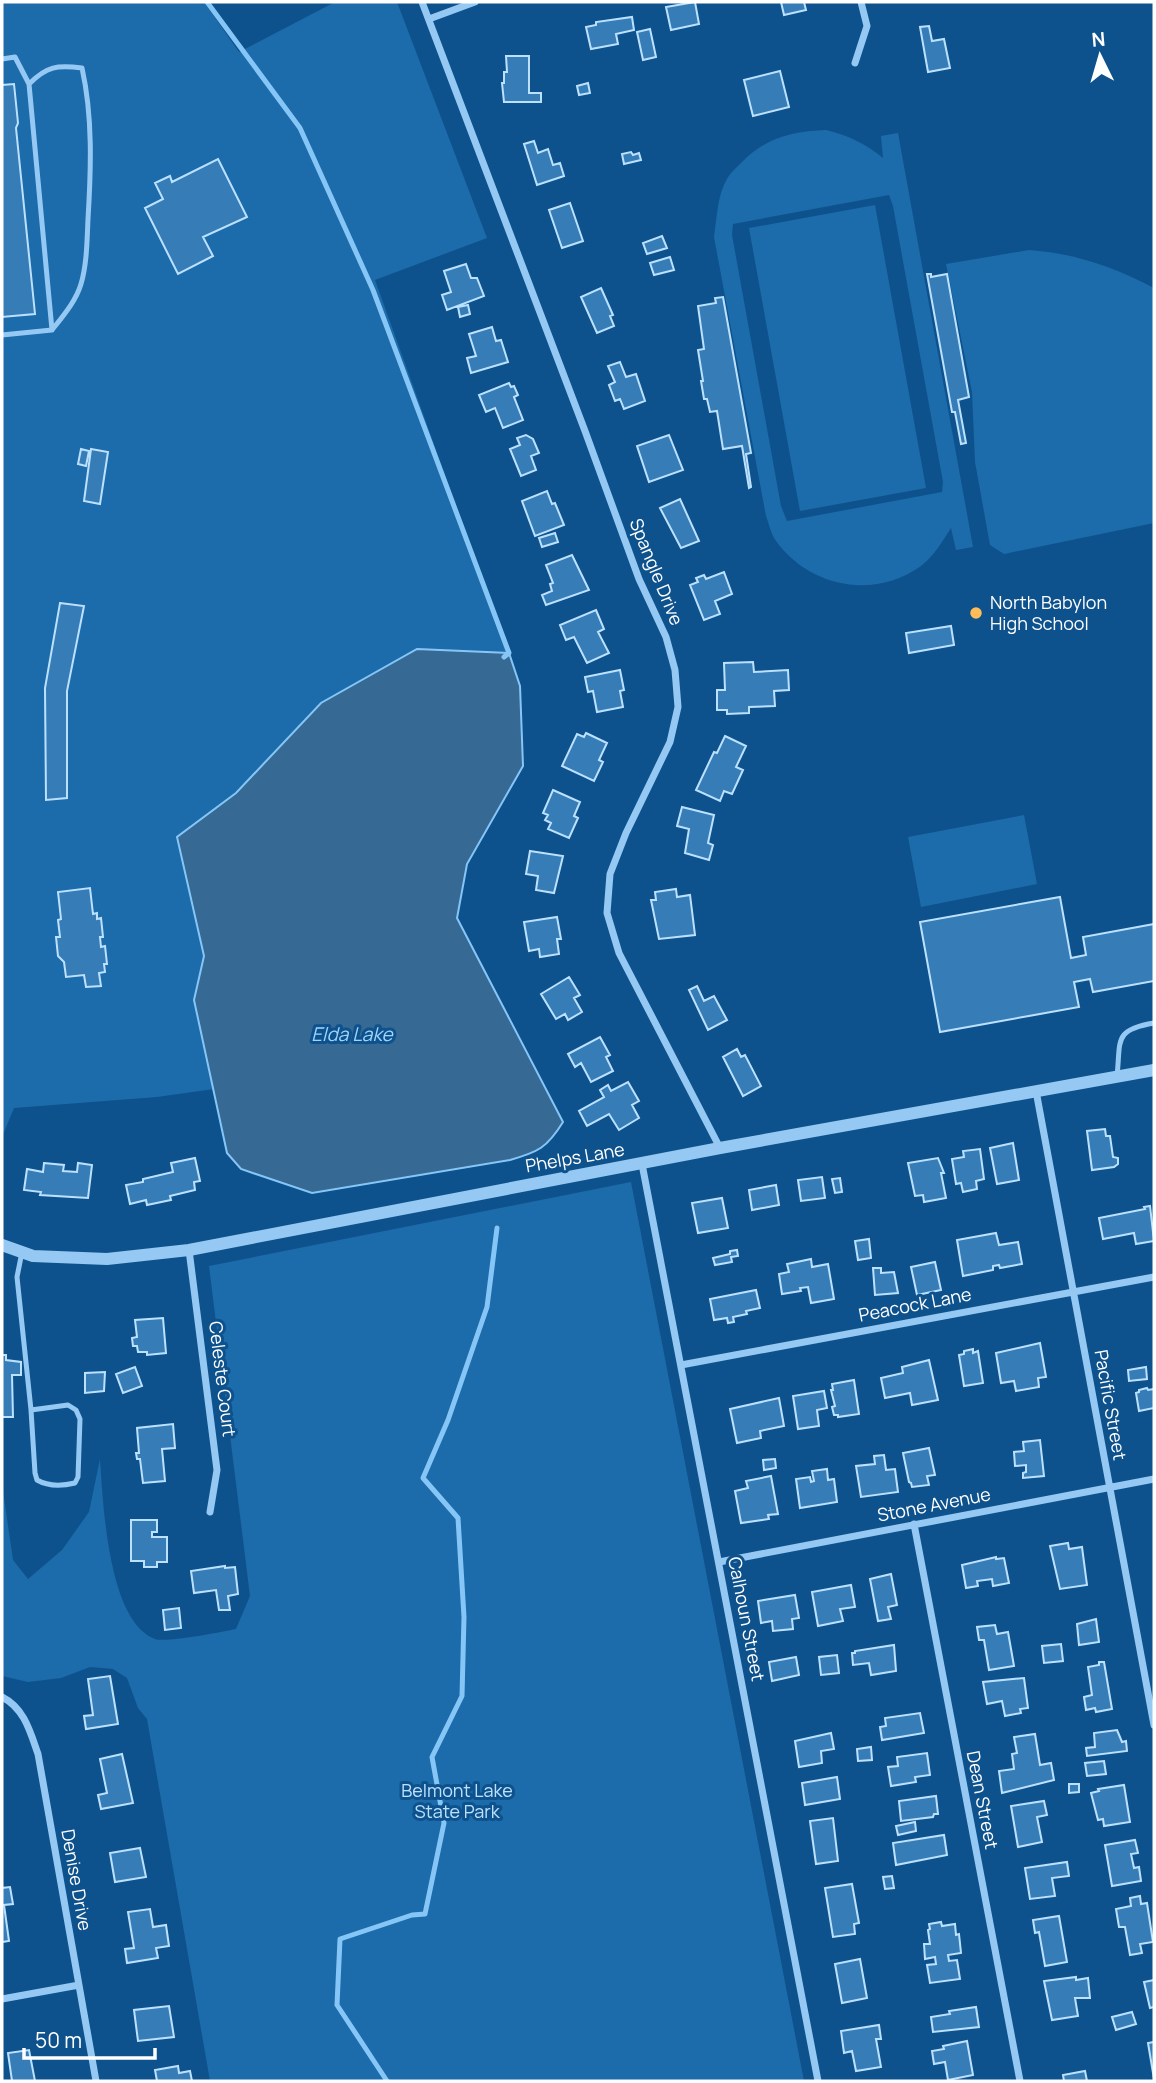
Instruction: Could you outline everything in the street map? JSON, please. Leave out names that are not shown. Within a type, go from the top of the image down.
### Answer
[{"type":"street","name":"Spangle Drive","points":[[422,2],[639,579],[666,638],[675,670],[678,707],[670,742],[626,833],[610,874],[607,913],[619,953],[720,1148]]},
{"type":"street","points":[[429,19],[475,2]]},
{"type":"street","points":[[855,63],[867,26],[861,2]]},
{"type":"street","name":"Phelps Lane","points":[[2,1245],[33,1256],[107,1259],[189,1250],[720,1148],[1154,1070]]},
{"type":"street","name":"Pacific Street","points":[[1036,1091],[1154,1725]]},
{"type":"street","name":"Calhoun Street","points":[[642,1164],[818,2081]]},
{"type":"street","name":"Celeste Court","points":[[189,1250],[218,1470],[210,1512]]},
{"type":"street","name":"Peacock Lane","points":[[681,1365],[1154,1277]]},
{"type":"street","name":"Stone Avenue","points":[[719,1562],[1154,1479]]},
{"type":"street","name":"Dean Street","points":[[914,1524],[1020,2081]]},
{"type":"street","name":"Denise Drive","points":[[2,1697],[14,1703],[29,1728],[38,1754],[96,2081]]},
{"type":"street","points":[[2,1999],[79,1985]]},
{"type":"lane","points":[[2,59],[15,57],[29,84],[52,330]]},
{"type":"lane","points":[[2,335],[52,330],[73,303],[81,285],[87,242],[91,181],[88,93],[82,68],[64,66],[43,70],[29,84]]},
{"type":"lane","points":[[1117,1077],[1118,1049],[1125,1032],[1133,1027],[1154,1023]]},
{"type":"lane","points":[[22,1252],[17,1278],[18,1294],[37,1480],[44,1484],[64,1486],[75,1483],[78,1476],[80,1419],[76,1410],[68,1405],[31,1410]]},
{"type":"green space","points":[[2,2],[204,2],[239,52],[335,2],[397,2],[487,238],[375,280],[509,653],[417,649],[321,703],[236,793],[178,837],[204,957],[194,1001],[214,1089],[157,1097],[14,1108],[2,1137]]},
{"type":"green space","points":[[826,130],[849,138],[883,158],[881,136],[898,133],[973,547],[956,550],[951,528],[934,553],[921,566],[903,577],[883,583],[843,584],[824,578],[790,557],[773,535],[766,516],[714,237],[721,193],[734,170],[760,147],[780,137]],"holes":[[[889,195],[943,482],[942,492],[787,521],[781,506],[732,235],[733,224]]]},
{"type":"green space","points":[[875,205],[926,488],[800,511],[749,228]]},
{"type":"green space","points":[[1029,250],[1062,254],[1093,262],[1154,288],[1154,523],[1004,554],[990,545],[975,462],[972,392],[946,264]]},
{"type":"green space","points":[[1024,815],[1037,884],[921,907],[908,837]]},
{"type":"green space","name":"Belmont Lake State Park","points":[[631,1182],[804,2081],[210,2081],[147,1719],[138,1708],[127,1678],[113,1669],[90,1667],[61,1678],[28,1682],[2,1676],[2,1484],[13,1560],[28,1579],[62,1550],[89,1512],[100,1459],[111,1559],[127,1610],[139,1628],[161,1640],[236,1629],[250,1596],[209,1266]]},
{"type":"water","name":"Elda Lake","points":[[417,649],[509,653],[520,686],[523,766],[467,864],[457,918],[563,1122],[541,1148],[510,1160],[312,1193],[241,1169],[227,1153],[194,1000],[204,956],[177,837],[236,793],[321,703]]},
{"type":"building","points":[[695,2],[699,24],[671,30],[666,7]]},
{"type":"building","points":[[781,2],[804,2],[806,10],[784,15]]},
{"type":"building","points":[[632,17],[634,30],[616,34],[618,44],[591,49],[586,27],[596,25],[596,22]]},
{"type":"building","points":[[929,26],[932,41],[944,39],[950,68],[928,72],[920,27]]},
{"type":"building","points":[[650,29],[656,57],[643,60],[637,32]]},
{"type":"building","points":[[506,56],[529,56],[529,93],[541,93],[541,102],[504,102],[502,83],[504,72],[507,72]]},
{"type":"building","points":[[780,71],[789,107],[753,116],[744,80]]},
{"type":"building","points":[[588,83],[590,93],[579,95],[577,86]]},
{"type":"building","points":[[14,84],[35,314],[2,317],[2,85]]},
{"type":"building","points":[[534,141],[538,153],[548,149],[553,165],[560,163],[564,176],[537,185],[524,144]]},
{"type":"building","points":[[631,152],[633,155],[639,153],[641,160],[624,164],[622,154]]},
{"type":"building","points":[[218,159],[247,217],[203,237],[213,256],[178,274],[145,208],[163,199],[155,183],[170,176],[172,182]]},
{"type":"building","points":[[570,203],[583,241],[562,248],[549,210]]},
{"type":"building","points":[[662,236],[667,248],[647,254],[643,243]]},
{"type":"building","points":[[670,257],[674,270],[654,275],[650,263]]},
{"type":"building","points":[[466,264],[471,278],[477,278],[484,296],[447,310],[442,295],[451,292],[444,271]]},
{"type":"building","points":[[927,274],[931,274],[931,277],[947,274],[969,397],[958,400],[966,443],[961,444],[955,412],[952,412]]},
{"type":"building","points":[[601,288],[613,315],[610,316],[614,326],[597,333],[581,297]]},
{"type":"building","points":[[723,297],[751,453],[746,454],[749,488],[742,446],[723,449],[717,411],[710,412],[707,399],[704,399],[701,381],[698,350],[704,349],[698,306],[716,303],[715,298]]},
{"type":"building","points":[[468,305],[470,314],[460,317],[458,307]]},
{"type":"building","points":[[492,327],[496,341],[501,340],[508,362],[471,373],[467,358],[476,356],[469,334]]},
{"type":"building","points":[[620,362],[626,377],[636,374],[645,401],[624,409],[620,399],[615,401],[609,385],[615,382],[608,366]]},
{"type":"building","points":[[509,383],[511,387],[514,386],[518,395],[514,397],[523,420],[503,428],[495,408],[486,412],[479,395]]},
{"type":"building","points":[[526,435],[533,439],[539,453],[531,456],[536,470],[521,476],[510,449],[520,445],[517,438]]},
{"type":"building","points":[[669,435],[683,470],[649,482],[637,446]]},
{"type":"building","points":[[81,449],[89,451],[86,466],[78,464]]},
{"type":"building","points":[[91,449],[108,452],[100,504],[84,501]]},
{"type":"building","points":[[547,491],[564,525],[535,536],[522,501]]},
{"type":"building","points":[[680,499],[699,541],[681,548],[660,508]]},
{"type":"building","points":[[555,533],[558,542],[542,547],[539,538]]},
{"type":"building","points":[[572,555],[589,590],[546,605],[542,595],[552,591],[550,584],[553,583],[546,565]]},
{"type":"building","points":[[724,572],[732,594],[715,601],[720,614],[704,620],[690,585],[698,582],[696,578],[704,575],[706,579]]},
{"type":"building","points":[[60,603],[84,606],[67,691],[67,798],[46,800],[45,688]]},
{"type":"building","points":[[596,610],[604,629],[598,632],[609,653],[587,663],[574,637],[566,640],[560,625]]},
{"type":"building","points":[[951,626],[954,645],[909,653],[906,633]]},
{"type":"building","points":[[753,662],[754,672],[788,670],[789,690],[774,691],[775,706],[749,707],[749,713],[727,714],[727,710],[717,710],[717,690],[725,690],[724,663]]},
{"type":"building","points":[[620,670],[624,690],[620,691],[623,707],[597,712],[593,691],[588,692],[585,677]]},
{"type":"building","points":[[586,733],[607,743],[599,760],[603,762],[594,781],[562,766],[577,734],[584,737]]},
{"type":"building","points":[[725,736],[746,746],[736,767],[743,770],[732,794],[724,791],[720,801],[696,790],[714,752],[717,753]]},
{"type":"building","points":[[553,790],[580,802],[574,816],[578,818],[569,838],[548,829],[551,823],[545,820],[548,815],[543,813]]},
{"type":"building","points":[[682,807],[714,815],[708,843],[713,845],[709,860],[685,853],[689,829],[677,826]]},
{"type":"building","points":[[530,851],[563,856],[554,893],[536,890],[538,876],[526,874]]},
{"type":"building","points":[[90,888],[93,914],[97,913],[97,919],[101,918],[101,947],[105,946],[107,964],[104,964],[105,972],[99,973],[101,986],[86,987],[84,975],[66,977],[64,962],[58,956],[56,937],[60,937],[58,920],[61,919],[58,892]]},
{"type":"building","points":[[676,889],[677,897],[690,895],[695,935],[659,939],[651,900],[656,900],[655,892]]},
{"type":"building","points":[[1060,897],[1071,958],[1086,955],[1083,937],[1154,924],[1154,981],[1093,992],[1090,979],[1074,982],[1079,1007],[940,1032],[920,922]]},
{"type":"building","points":[[557,917],[561,939],[557,939],[559,954],[540,957],[539,949],[529,951],[524,922]]},
{"type":"building","points":[[569,977],[580,995],[574,998],[582,1012],[568,1020],[565,1014],[556,1019],[541,994]]},
{"type":"building","points":[[697,986],[704,1001],[714,996],[727,1020],[708,1030],[689,990]]},
{"type":"building","points":[[600,1037],[610,1055],[606,1057],[613,1071],[591,1082],[581,1063],[575,1067],[568,1054]]},
{"type":"building","points":[[737,1049],[741,1057],[745,1055],[761,1086],[743,1096],[723,1057]]},
{"type":"building","points":[[628,1082],[639,1101],[632,1105],[639,1118],[619,1130],[609,1114],[587,1126],[579,1111],[604,1097],[600,1090],[608,1085],[611,1091]]},
{"type":"building","points":[[1105,1129],[1106,1136],[1110,1136],[1113,1157],[1118,1158],[1118,1164],[1092,1170],[1087,1131]]},
{"type":"building","points":[[1013,1143],[1019,1180],[997,1184],[990,1148]]},
{"type":"building","points":[[980,1149],[984,1179],[976,1181],[977,1189],[963,1192],[961,1183],[956,1184],[952,1159],[964,1157],[963,1151]]},
{"type":"building","points":[[195,1158],[200,1181],[194,1182],[195,1190],[170,1196],[171,1200],[147,1205],[146,1200],[130,1204],[126,1185],[173,1172],[171,1163]]},
{"type":"building","points":[[938,1158],[944,1173],[941,1173],[946,1198],[924,1202],[923,1195],[915,1196],[908,1163]]},
{"type":"building","points":[[44,1163],[64,1165],[63,1171],[77,1172],[78,1163],[92,1165],[88,1198],[40,1195],[41,1192],[24,1190],[27,1169],[43,1172]]},
{"type":"building","points":[[822,1177],[825,1198],[801,1201],[798,1180]]},
{"type":"building","points":[[840,1178],[842,1192],[835,1193],[832,1179]]},
{"type":"building","points":[[776,1185],[779,1205],[752,1210],[749,1190]]},
{"type":"building","points":[[722,1198],[728,1228],[698,1233],[692,1203]]},
{"type":"building","points":[[1150,1206],[1154,1241],[1136,1244],[1134,1233],[1103,1239],[1099,1218]]},
{"type":"building","points":[[996,1233],[999,1245],[1018,1242],[1022,1264],[1000,1268],[999,1265],[993,1266],[993,1270],[963,1276],[957,1240]]},
{"type":"building","points":[[869,1239],[871,1258],[858,1260],[855,1241]]},
{"type":"building","points":[[737,1250],[738,1256],[731,1257],[732,1262],[715,1265],[713,1258]]},
{"type":"building","points":[[811,1259],[812,1267],[828,1264],[834,1299],[811,1303],[808,1287],[782,1294],[779,1274],[789,1272],[787,1264]]},
{"type":"building","points":[[935,1262],[941,1290],[917,1295],[911,1267]]},
{"type":"building","points":[[873,1268],[881,1268],[881,1273],[894,1272],[898,1293],[875,1295]]},
{"type":"building","points":[[756,1290],[760,1308],[733,1317],[734,1322],[728,1323],[727,1318],[714,1320],[710,1299]]},
{"type":"building","points":[[163,1318],[166,1353],[147,1355],[147,1352],[138,1352],[137,1346],[133,1346],[132,1338],[137,1337],[135,1320]]},
{"type":"building","points":[[1040,1343],[1046,1377],[1038,1378],[1039,1387],[1016,1391],[1014,1381],[1001,1383],[996,1353]]},
{"type":"building","points":[[973,1349],[973,1353],[978,1351],[983,1383],[964,1386],[959,1355]]},
{"type":"building","points":[[2,1355],[6,1355],[6,1360],[21,1362],[21,1375],[12,1375],[13,1417],[2,1417]]},
{"type":"building","points":[[929,1360],[938,1400],[912,1405],[910,1393],[885,1398],[881,1378],[903,1373],[902,1367]]},
{"type":"building","points":[[135,1367],[142,1386],[123,1393],[116,1374]]},
{"type":"building","points":[[1146,1367],[1147,1379],[1129,1381],[1128,1370]]},
{"type":"building","points":[[105,1372],[104,1391],[85,1393],[85,1373]]},
{"type":"building","points":[[854,1380],[859,1414],[838,1417],[834,1415],[832,1384]]},
{"type":"building","points":[[1147,1388],[1154,1389],[1154,1408],[1139,1411],[1136,1393]]},
{"type":"building","points":[[824,1391],[827,1408],[817,1410],[819,1426],[798,1429],[793,1396]]},
{"type":"building","points":[[779,1398],[784,1426],[760,1431],[761,1438],[737,1443],[730,1409]]},
{"type":"building","points":[[173,1424],[175,1448],[162,1449],[165,1481],[143,1483],[140,1459],[137,1459],[136,1453],[139,1453],[137,1428]]},
{"type":"building","points":[[1040,1440],[1044,1476],[1023,1478],[1026,1465],[1015,1466],[1014,1452],[1024,1451],[1023,1442]]},
{"type":"building","points":[[929,1448],[935,1475],[927,1476],[929,1485],[912,1487],[903,1453]]},
{"type":"building","points":[[884,1455],[886,1470],[895,1469],[898,1492],[861,1497],[856,1466],[875,1464],[874,1456]]},
{"type":"building","points":[[775,1459],[776,1468],[764,1470],[763,1460]]},
{"type":"building","points":[[827,1469],[828,1480],[834,1479],[837,1502],[800,1508],[796,1479],[810,1477],[811,1482],[814,1481],[812,1471]]},
{"type":"building","points":[[771,1476],[778,1514],[768,1515],[769,1519],[741,1523],[735,1491],[748,1488],[746,1481]]},
{"type":"building","points":[[131,1520],[157,1520],[157,1532],[152,1532],[152,1537],[167,1537],[167,1562],[157,1562],[157,1567],[144,1567],[144,1561],[131,1561]]},
{"type":"building","points":[[1068,1543],[1069,1549],[1082,1547],[1087,1585],[1060,1589],[1050,1546]]},
{"type":"building","points":[[996,1557],[1004,1558],[1009,1583],[993,1586],[992,1579],[977,1581],[978,1586],[966,1588],[962,1565]]},
{"type":"building","points":[[235,1567],[238,1594],[228,1596],[230,1610],[219,1610],[216,1590],[194,1593],[191,1571]]},
{"type":"building","points":[[891,1574],[897,1605],[888,1607],[891,1619],[878,1621],[870,1579]]},
{"type":"building","points":[[851,1585],[855,1607],[840,1609],[843,1621],[818,1626],[812,1592]]},
{"type":"building","points":[[795,1595],[799,1618],[792,1619],[793,1629],[773,1631],[772,1621],[761,1623],[758,1601]]},
{"type":"building","points":[[179,1608],[181,1628],[165,1630],[163,1610]]},
{"type":"building","points":[[1096,1619],[1099,1642],[1079,1645],[1077,1624]]},
{"type":"building","points":[[995,1625],[997,1634],[1008,1632],[1014,1666],[989,1670],[984,1640],[979,1640],[977,1627]]},
{"type":"building","points":[[1061,1644],[1063,1661],[1044,1663],[1042,1646]]},
{"type":"building","points":[[894,1645],[896,1671],[871,1675],[869,1663],[853,1665],[852,1653],[855,1651]]},
{"type":"building","points":[[837,1655],[839,1673],[821,1675],[819,1657]]},
{"type":"building","points":[[796,1657],[799,1675],[772,1681],[769,1662]]},
{"type":"building","points":[[1099,1662],[1104,1662],[1112,1709],[1096,1712],[1095,1708],[1086,1710],[1084,1697],[1092,1695],[1088,1667],[1099,1665]]},
{"type":"building","points":[[110,1676],[118,1724],[86,1729],[84,1716],[93,1715],[88,1679]]},
{"type":"building","points":[[1024,1678],[1028,1708],[1020,1709],[1021,1713],[1005,1716],[1002,1701],[987,1704],[983,1682]]},
{"type":"building","points":[[920,1713],[924,1733],[882,1740],[880,1727],[886,1726],[885,1718]]},
{"type":"building","points":[[1117,1730],[1122,1742],[1126,1741],[1127,1751],[1087,1756],[1086,1748],[1095,1747],[1094,1733]]},
{"type":"building","points":[[831,1733],[834,1749],[821,1751],[822,1763],[799,1767],[795,1741]]},
{"type":"building","points":[[1035,1734],[1040,1765],[1051,1763],[1054,1780],[1002,1793],[999,1771],[1014,1769],[1012,1754],[1017,1753],[1014,1737]]},
{"type":"building","points":[[871,1747],[872,1760],[858,1761],[857,1749]]},
{"type":"building","points":[[927,1753],[930,1775],[915,1777],[916,1782],[891,1786],[888,1767],[898,1766],[897,1757]]},
{"type":"building","points":[[122,1754],[133,1803],[101,1809],[98,1795],[107,1793],[100,1759]]},
{"type":"building","points":[[1104,1761],[1106,1774],[1087,1776],[1085,1763]]},
{"type":"building","points":[[837,1777],[840,1799],[805,1805],[802,1783]]},
{"type":"building","points":[[1069,1784],[1079,1784],[1079,1792],[1069,1793]]},
{"type":"building","points":[[1124,1785],[1130,1822],[1104,1826],[1103,1819],[1098,1820],[1091,1793],[1099,1791],[1098,1789]]},
{"type":"building","points":[[936,1796],[938,1814],[901,1821],[899,1801]]},
{"type":"building","points":[[1044,1801],[1047,1815],[1037,1817],[1042,1842],[1018,1847],[1011,1806]]},
{"type":"building","points":[[833,1818],[838,1861],[816,1864],[810,1821]]},
{"type":"building","points":[[915,1822],[916,1831],[898,1835],[896,1826]]},
{"type":"building","points":[[944,1835],[947,1855],[896,1865],[893,1843]]},
{"type":"building","points":[[1135,1840],[1138,1853],[1131,1854],[1134,1868],[1139,1867],[1141,1881],[1112,1886],[1105,1845]]},
{"type":"building","points":[[140,1848],[146,1877],[115,1882],[110,1853]]},
{"type":"building","points":[[1067,1862],[1069,1876],[1052,1878],[1055,1896],[1030,1899],[1025,1868]]},
{"type":"building","points":[[892,1876],[894,1888],[885,1889],[883,1877]]},
{"type":"building","points":[[852,1884],[859,1923],[854,1924],[855,1934],[833,1937],[825,1888]]},
{"type":"building","points":[[10,1887],[13,1904],[4,1905],[9,1941],[2,1942],[2,1888]]},
{"type":"building","points":[[1140,1896],[1141,1904],[1147,1903],[1153,1942],[1140,1944],[1142,1953],[1130,1955],[1125,1927],[1119,1927],[1116,1909],[1131,1906],[1130,1898]]},
{"type":"building","points":[[150,1909],[153,1927],[166,1925],[169,1946],[156,1948],[158,1958],[127,1963],[125,1949],[134,1948],[128,1912]]},
{"type":"building","points":[[1059,1916],[1067,1962],[1045,1966],[1039,1932],[1035,1933],[1033,1920]]},
{"type":"building","points":[[941,1922],[942,1926],[955,1924],[956,1935],[959,1934],[961,1953],[948,1955],[949,1961],[957,1960],[960,1979],[930,1983],[927,1965],[936,1964],[935,1957],[925,1959],[924,1944],[930,1944],[929,1924]]},
{"type":"building","points":[[860,1959],[867,1998],[842,2003],[835,1964]]},
{"type":"building","points":[[1076,1977],[1076,1980],[1088,1978],[1090,1998],[1075,1998],[1078,2016],[1052,2020],[1044,1981]]},
{"type":"building","points":[[1154,1980],[1154,2007],[1150,2008],[1144,1982]]},
{"type":"building","points":[[169,2006],[174,2037],[138,2041],[134,2010]]},
{"type":"building","points":[[976,2007],[979,2027],[933,2032],[931,2017]]},
{"type":"building","points":[[1132,2012],[1136,2024],[1116,2030],[1112,2017]]},
{"type":"building","points":[[879,2025],[881,2039],[876,2039],[881,2067],[856,2071],[852,2051],[844,2053],[841,2031]]},
{"type":"building","points":[[967,2041],[973,2075],[948,2080],[945,2062],[934,2064],[932,2051]]},
{"type":"building","points":[[1154,2042],[1154,2079],[1148,2043]]},
{"type":"building","points":[[29,2050],[35,2081],[12,2081],[8,2053]]},
{"type":"building","points":[[178,2066],[179,2073],[190,2071],[192,2081],[157,2081],[155,2070]]},
{"type":"building","points":[[1085,2071],[1087,2081],[1064,2081],[1063,2075]]},
{"type":"waterway","points":[[207,2],[300,128],[373,290],[509,653],[504,657]]},
{"type":"waterway","points":[[387,2081],[337,2005],[340,1939],[412,1915],[425,1914],[444,1823],[432,1757],[462,1696],[464,1617],[458,1518],[423,1478],[448,1420],[487,1307],[497,1228]]},
{"type":"place","name":"North Babylon High School","points":[[976,613]]}]
